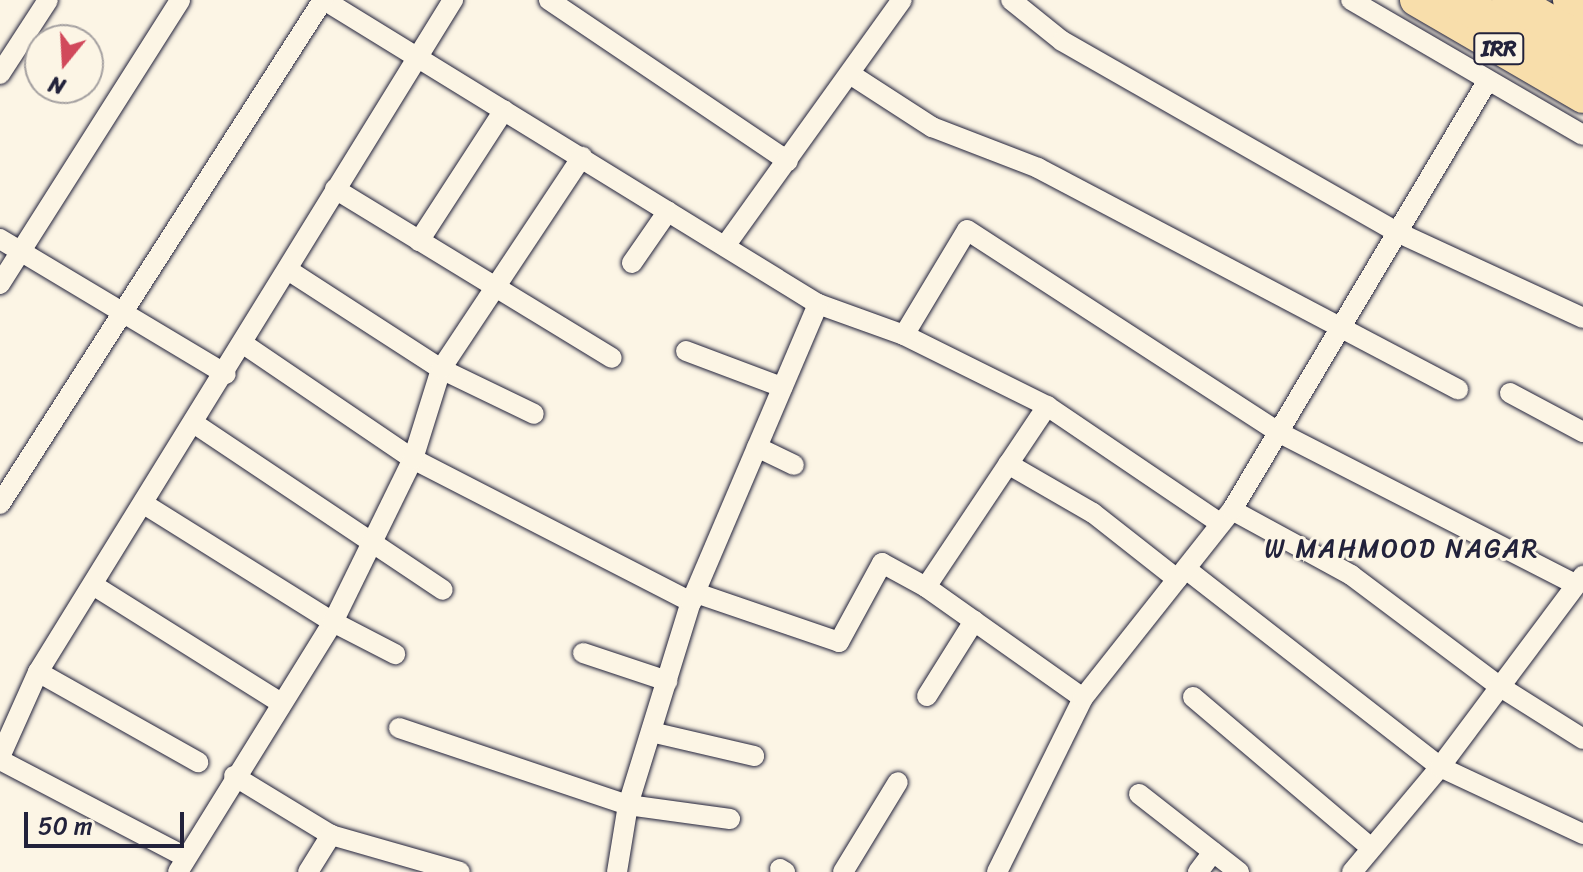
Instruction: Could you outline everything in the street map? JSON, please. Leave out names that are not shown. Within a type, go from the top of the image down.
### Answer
[{"type":"highway","points":[[1456,0],[1583,74]]},
{"type":"highway","points":[[1510,0],[1583,42]]},
{"type":"main road","name":"IRR","points":[[1416,0],[1583,97]]},
{"type":"main road","points":[[1569,0],[1583,8]]},
{"type":"street","points":[[0,74],[48,0]]},
{"type":"street","points":[[0,284],[180,0]]},
{"type":"street","points":[[0,504],[120,310],[324,0],[818,304],[904,335],[1047,406],[1226,517],[1351,575],[1499,686],[1583,739]]},
{"type":"street","points":[[453,0],[335,189],[245,345],[38,672],[0,758],[181,864],[333,622],[369,540],[413,459],[441,369],[582,157]]},
{"type":"street","points":[[549,0],[788,161]]},
{"type":"street","points":[[725,246],[902,0]]},
{"type":"street","points":[[1011,0],[1062,41],[1397,232],[1583,318]]},
{"type":"street","points":[[1351,0],[1583,135]]},
{"type":"street","points":[[850,74],[932,127],[1038,168],[1340,324],[1458,389]]},
{"type":"street","points":[[998,872],[1083,698],[1226,517],[1488,80]]},
{"type":"street","points":[[419,241],[504,110]]},
{"type":"street","points":[[335,189],[612,358]]},
{"type":"street","points":[[632,263],[668,211]]},
{"type":"street","points":[[904,335],[967,230],[1276,431],[1579,580],[1440,767],[1352,872]]},
{"type":"street","points":[[0,239],[226,374]]},
{"type":"street","points":[[288,270],[441,369],[534,414]]},
{"type":"street","points":[[617,872],[628,805],[693,598],[818,304]]},
{"type":"street","points":[[245,345],[413,459],[693,598],[839,642],[882,563],[926,587],[1083,698]]},
{"type":"street","points":[[686,351],[782,387]]},
{"type":"street","points":[[1510,393],[1583,432]]},
{"type":"street","points":[[926,587],[1047,406]]},
{"type":"street","points":[[195,424],[443,590]]},
{"type":"street","points":[[757,447],[794,465]]},
{"type":"street","points":[[1008,464],[1093,513],[1182,574],[1440,767],[1583,834]]},
{"type":"street","points":[[144,504],[333,622],[395,654]]},
{"type":"street","points":[[93,585],[281,703]]},
{"type":"street","points":[[927,696],[974,621]]},
{"type":"street","points":[[583,653],[667,681]]},
{"type":"street","points":[[38,672],[198,762]]},
{"type":"street","points":[[1193,697],[1371,848]]},
{"type":"street","points":[[399,728],[628,805],[730,819]]},
{"type":"street","points":[[651,732],[754,756]]},
{"type":"street","points":[[234,776],[331,835],[460,872]]},
{"type":"street","points":[[843,872],[898,782]]},
{"type":"street","points":[[1139,794],[1239,872]]},
{"type":"street","points":[[308,872],[331,835]]},
{"type":"street","points":[[1198,872],[1213,852]]},
{"type":"district","name":"W MAHMOOD NAGAR","points":[[1402,549]]}]
